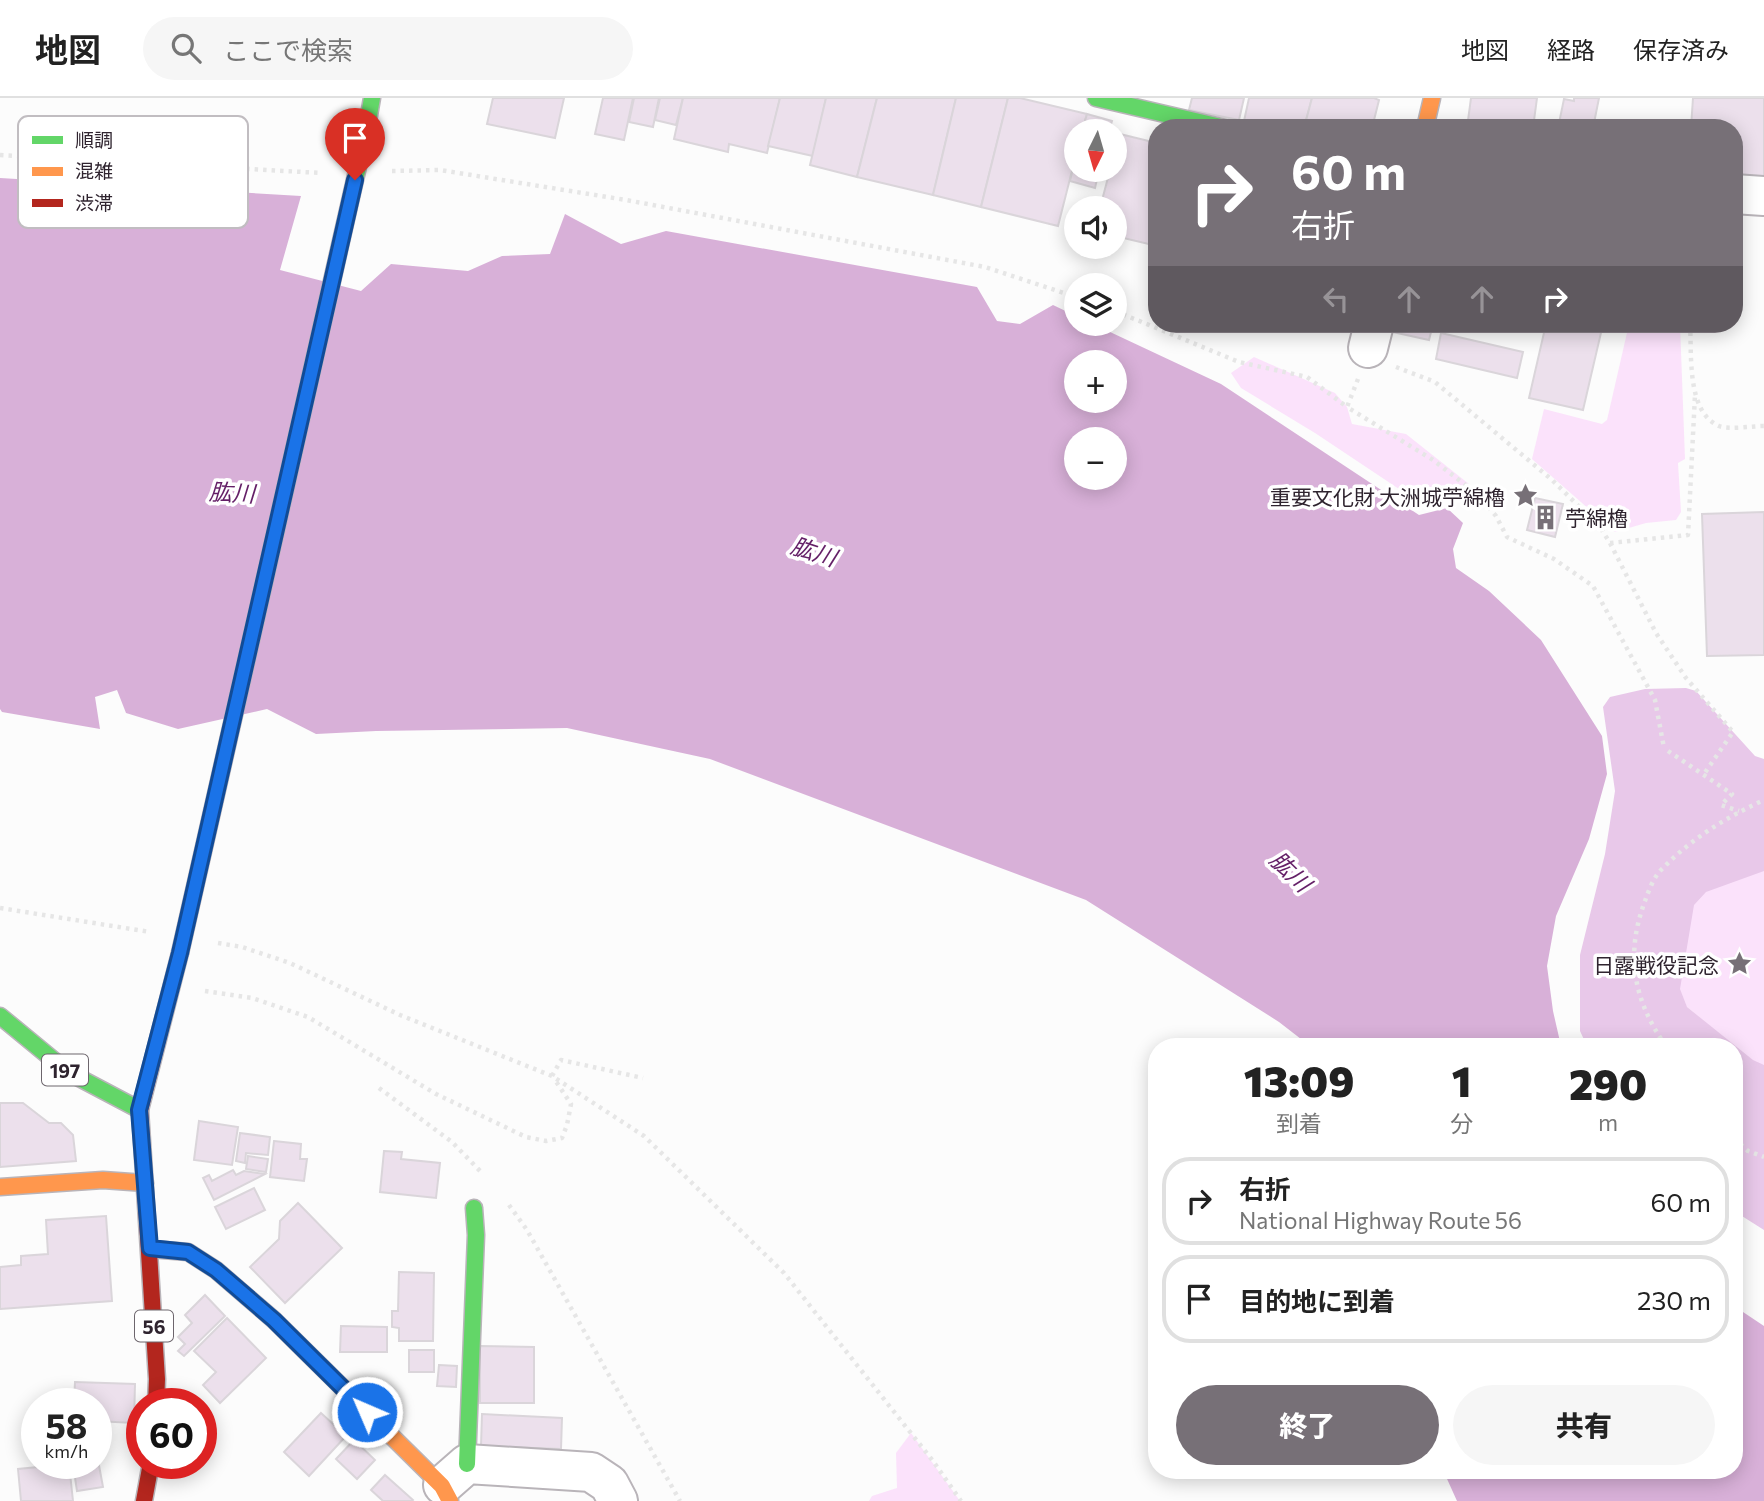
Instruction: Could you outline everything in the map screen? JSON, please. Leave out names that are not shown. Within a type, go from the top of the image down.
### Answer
[{"type":"main road","name":"56","points":[[157,1388],[150,1248],[139,1110],[180,953],[372,98]]},
{"type":"main road","points":[[1096,98],[1186,119]]},
{"type":"main road","points":[[1427,119],[1432,98]]},
{"type":"main road","name":"197","points":[[0,1016],[68,1072],[139,1110]]},
{"type":"main road","points":[[0,1187],[103,1180],[145,1184]]},
{"type":"main road","points":[[453,1484],[476,1235],[474,1208]]},
{"type":"main road","points":[[150,1248],[188,1252],[216,1270],[453,1484]]},
{"type":"main road","points":[[144,1501],[148,1479]]},
{"type":"street","points":[[1743,195],[1764,196]]},
{"type":"street","points":[[453,1484],[591,1472],[609,1484],[618,1501]]},
{"type":"path","points":[[0,155],[18,156]]},
{"type":"path","points":[[248,168],[332,173]]},
{"type":"path","points":[[386,171],[440,170],[626,200],[985,267],[1064,293]]},
{"type":"path","points":[[1127,316],[1148,324]]},
{"type":"path","points":[[1169,333],[1240,362],[1307,377],[1347,407],[1433,460],[1477,494],[1496,516],[1507,537],[1554,559],[1592,586],[1655,700],[1666,750],[1732,794],[1721,805],[1739,811]]},
{"type":"path","points":[[1611,543],[1688,535],[1695,395],[1691,333]]},
{"type":"path","points":[[1347,407],[1378,346],[1435,382],[1551,479],[1600,527],[1611,543],[1656,633],[1686,678],[1733,732],[1704,774]]},
{"type":"path","points":[[1695,395],[1705,415],[1721,427],[1764,426]]},
{"type":"path","points":[[1660,1038],[1654,1030],[1637,987],[1633,956],[1636,925],[1648,891],[1661,870],[1718,822],[1764,800]]},
{"type":"path","points":[[0,908],[159,933]]},
{"type":"path","points":[[206,941],[242,947],[290,963],[400,1015],[552,1076],[644,1136],[784,1273],[933,1461],[961,1501]]},
{"type":"path","points":[[170,985],[252,998],[308,1017],[436,1094],[526,1137],[546,1141],[562,1138],[571,1104],[552,1076]]},
{"type":"path","points":[[552,1076],[561,1060],[643,1078]]},
{"type":"path","points":[[379,1088],[452,1142],[486,1176]]},
{"type":"path","points":[[1743,1146],[1762,1158]]},
{"type":"path","points":[[503,1196],[527,1230],[680,1501]]},
{"type":"shaded area","points":[[1627,333],[1680,333],[1685,459],[1678,463],[1681,512],[1676,520],[1646,523],[1615,532],[1532,459],[1544,409],[1602,424],[1607,420]]},
{"type":"shaded area","points":[[1254,357],[1335,393],[1347,407],[1352,424],[1406,434],[1469,484],[1448,499],[1420,503],[1315,433],[1241,388],[1231,373]]},
{"type":"shaded area","points":[[1686,688],[1696,691],[1755,756],[1764,759],[1764,871],[1706,892],[1694,905],[1680,989],[1687,1007],[1726,1038],[1583,1038],[1580,1031],[1580,955],[1605,854],[1615,791],[1603,707],[1610,697],[1645,689]]},
{"type":"shaded area","points":[[1764,766],[1764,1210],[1743,1095],[1743,1038],[1724,1038],[1605,939]]},
{"type":"shaded area","points":[[1743,1052],[1764,1065],[1764,1230],[1743,1217]]},
{"type":"shaded area","points":[[911,1433],[960,1501],[869,1501],[872,1496],[897,1488],[896,1453]]},
{"type":"water","name":"肱川","points":[[0,178],[18,179],[18,228],[248,228],[248,193],[301,196],[280,270],[361,291],[391,264],[468,271],[502,256],[550,254],[565,214],[621,244],[666,231],[977,287],[997,321],[1020,324],[1053,305],[1064,310],[1064,336],[1119,336],[1221,384],[1419,515],[1447,508],[1463,523],[1453,549],[1456,568],[1489,591],[1541,640],[1602,736],[1607,774],[1589,839],[1556,916],[1547,966],[1559,1038],[1300,1038],[1279,1022],[1086,900],[710,759],[567,728],[316,734],[267,709],[178,729],[126,713],[117,690],[95,697],[100,729],[2,712],[0,709]]},
{"type":"water","points":[[1743,1312],[1764,1326],[1764,1501],[1457,1501],[1447,1479],[1743,1479]]},
{"type":"building","points":[[493,98],[564,98],[555,138],[487,124]]},
{"type":"building","points":[[603,98],[633,98],[624,140],[595,134]]},
{"type":"building","points":[[634,98],[659,98],[653,127],[629,122]]},
{"type":"building","points":[[660,98],[683,98],[676,125],[655,120]]},
{"type":"building","points":[[683,98],[780,98],[767,153],[729,144],[728,152],[674,139]]},
{"type":"building","points":[[780,98],[826,98],[813,156],[768,146]]},
{"type":"building","points":[[826,98],[877,98],[857,177],[810,165]]},
{"type":"building","points":[[877,98],[956,98],[933,195],[857,177]]},
{"type":"building","points":[[956,98],[1008,98],[981,207],[933,195]]},
{"type":"building","points":[[1008,98],[1020,98],[1087,114],[1086,119],[1064,119],[1064,182],[1069,182],[1058,226],[981,207]]},
{"type":"building","points":[[1192,98],[1244,98],[1239,119],[1189,110]]},
{"type":"building","points":[[1249,98],[1312,98],[1306,119],[1244,119]]},
{"type":"building","points":[[1312,98],[1379,100],[1374,119],[1306,119]]},
{"type":"building","points":[[1471,98],[1537,98],[1534,119],[1468,119]]},
{"type":"building","points":[[1574,98],[1599,98],[1595,119],[1560,119],[1564,99],[1574,101]]},
{"type":"building","points":[[1693,98],[1764,98],[1764,177],[1743,175],[1743,119],[1692,119]]},
{"type":"building","points":[[1087,114],[1105,119],[1086,119]]},
{"type":"building","points":[[1127,136],[1148,141],[1148,244],[1127,239],[1127,196],[1103,196],[1107,182],[1127,182]]},
{"type":"building","points":[[1074,182],[1096,182],[1095,188]]},
{"type":"building","points":[[1397,333],[1431,333],[1429,340]]},
{"type":"building","points":[[1441,333],[1523,352],[1517,378],[1436,359]]},
{"type":"building","points":[[1544,333],[1601,333],[1583,410],[1529,398]]},
{"type":"building","name":"苧綿櫓","points":[[1535,498],[1563,504],[1555,537],[1527,530]]},
{"type":"building","points":[[1764,512],[1764,655],[1707,656],[1702,514]]},
{"type":"building","points":[[0,1103],[23,1103],[49,1123],[61,1123],[73,1135],[76,1161],[0,1167]]},
{"type":"building","points":[[199,1121],[238,1127],[232,1165],[194,1160]]},
{"type":"building","points":[[240,1133],[270,1137],[268,1155],[246,1153],[245,1163],[236,1161]]},
{"type":"building","points":[[274,1141],[301,1144],[300,1159],[307,1159],[304,1181],[270,1177]]},
{"type":"building","points":[[384,1151],[402,1152],[401,1159],[440,1163],[436,1198],[380,1192]]},
{"type":"building","points":[[248,1156],[268,1159],[266,1172],[246,1169]]},
{"type":"building","points":[[233,1170],[236,1175],[244,1171],[265,1174],[214,1200],[203,1178],[209,1175],[212,1181]]},
{"type":"building","points":[[254,1188],[265,1210],[226,1229],[215,1207]]},
{"type":"building","points":[[298,1203],[342,1248],[285,1303],[250,1267],[279,1239],[280,1221]]},
{"type":"building","points":[[106,1216],[112,1301],[0,1309],[0,1267],[21,1265],[21,1256],[48,1254],[46,1220]]},
{"type":"building","points":[[399,1272],[434,1273],[433,1341],[399,1341],[399,1328],[392,1327],[392,1311],[398,1311]]},
{"type":"building","points":[[205,1295],[225,1316],[184,1356],[178,1351],[185,1344],[178,1337],[192,1323],[185,1315]]},
{"type":"building","points":[[227,1318],[266,1358],[220,1403],[217,1400],[217,1388],[206,1388],[203,1385],[216,1372],[194,1351]]},
{"type":"building","points":[[341,1326],[387,1327],[387,1352],[340,1352]]},
{"type":"building","points":[[480,1346],[534,1347],[534,1403],[480,1403]]},
{"type":"building","points":[[409,1350],[434,1350],[434,1372],[409,1372]]},
{"type":"building","points":[[439,1365],[457,1366],[456,1387],[437,1386]]},
{"type":"building","points":[[75,1382],[135,1384],[135,1388],[126,1388],[126,1423],[112,1422],[112,1388],[75,1388]]},
{"type":"building","points":[[321,1413],[346,1436],[309,1476],[284,1452]]},
{"type":"building","points":[[482,1414],[562,1418],[561,1449],[481,1446]]},
{"type":"building","points":[[354,1440],[375,1460],[357,1479],[336,1459]]},
{"type":"building","points":[[18,1469],[21,1469],[21,1479],[71,1479],[73,1501],[21,1501]]},
{"type":"building","points":[[385,1475],[413,1500],[383,1501],[371,1490]]},
{"type":"building","points":[[75,1479],[102,1479],[103,1487],[77,1491]]},
{"type":"traffic: fast","points":[[367,127],[372,98]]},
{"type":"traffic: fast","points":[[1096,98],[1186,119]]},
{"type":"traffic: fast","points":[[339,250],[367,127]]},
{"type":"traffic: fast","points":[[180,953],[268,565]]},
{"type":"traffic: fast","points":[[0,1016],[68,1072],[140,1110]]},
{"type":"traffic: fast","points":[[467,1464],[476,1235],[474,1208]]},
{"type":"traffic: slow","points":[[1427,119],[1432,98]]},
{"type":"traffic: slow","points":[[0,1187],[103,1180],[145,1183]]},
{"type":"traffic: slow","points":[[150,1249],[188,1252],[216,1270],[274,1320],[442,1486],[450,1501]]},
{"type":"traffic: jam","points":[[268,565],[339,250]]},
{"type":"traffic: jam","points":[[157,1388],[140,1110],[180,953]]},
{"type":"traffic: jam","points":[[144,1501],[148,1479]]},
{"type":"place","name":"重要文化財 大洲城苧綿櫓","points":[[1525,496]]},
{"type":"place","name":"苧綿櫓","points":[[1545,517]]},
{"type":"place","name":"日露戦役記念","points":[[1739,964]]},
{"type":"route","points":[[355,180],[180,953],[139,1110],[150,1248],[188,1252],[216,1270],[274,1320],[367,1412]]}]
